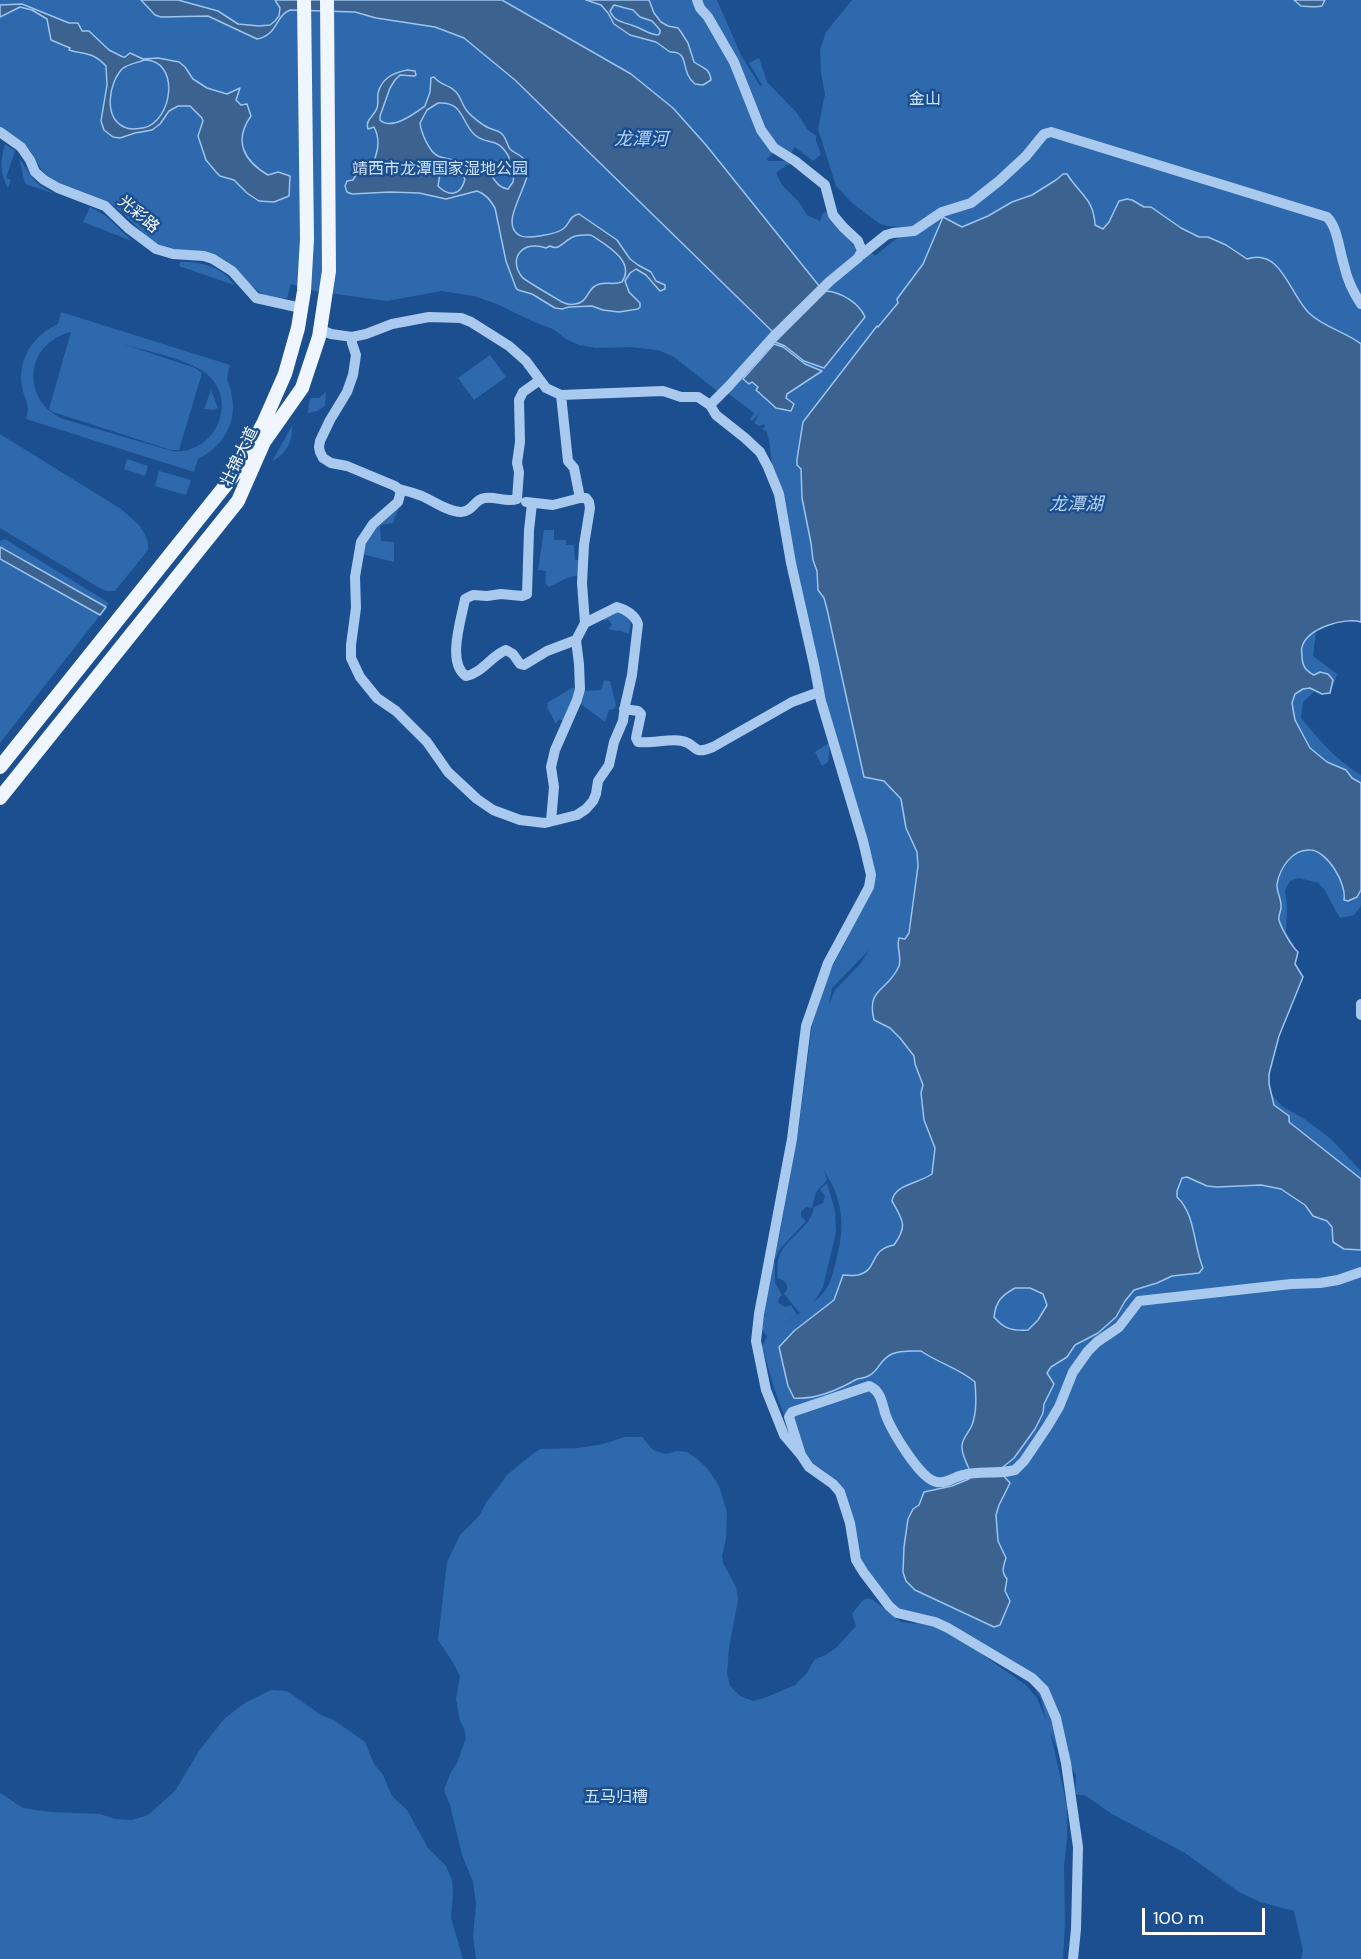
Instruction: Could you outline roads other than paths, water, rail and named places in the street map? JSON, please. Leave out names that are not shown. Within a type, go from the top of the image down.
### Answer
[{"type":"main road","name":"壮锦大道","points":[[0,767],[237,471],[285,374],[298,328],[306,269],[304,0]]},
{"type":"main road","name":"壮锦大道","points":[[0,798],[238,501],[264,442],[302,388],[321,330],[328,271],[327,0]]},
{"type":"street","points":[[698,0],[700,8],[708,17],[732,59],[760,130],[774,148],[795,160],[825,185],[833,215],[858,241],[862,251],[861,255]]},
{"type":"street","name":"光彩路","points":[[0,132],[21,147],[35,172],[44,180],[58,188],[105,206],[128,228],[156,249],[173,254],[204,256],[213,259],[231,271],[256,298],[301,308]]},
{"type":"street","points":[[710,405],[781,329],[861,255],[885,236],[897,232],[914,231],[942,212],[970,203],[999,182],[1044,134],[1051,132],[1326,216],[1332,223],[1348,279],[1361,304]]},
{"type":"street","points":[[321,330],[352,337],[392,324],[429,316],[461,318],[509,346],[526,362],[546,388],[561,395],[663,391],[681,397],[698,398],[710,405],[716,415],[760,452],[768,467],[777,489],[819,692],[856,815],[871,875],[869,887],[828,963],[806,1026],[792,1139],[756,1341],[766,1390],[784,1435],[809,1467],[833,1484],[840,1492],[850,1523],[856,1560],[889,1606],[897,1613],[935,1622],[948,1628],[1032,1678],[1044,1690],[1056,1718],[1062,1744],[1078,1847],[1073,1959]]},
{"type":"street","points":[[352,337],[356,354],[353,375],[347,392],[320,441],[319,447],[323,458],[331,463],[347,465],[399,489],[460,512],[470,510],[478,500],[484,498],[512,501],[517,499],[532,504],[553,505],[580,498],[588,499],[590,508],[584,546],[582,583],[585,623],[576,640],[580,689],[555,750],[551,767],[554,787],[551,821]]},
{"type":"street","points":[[517,499],[520,442],[519,400],[523,392],[540,380]]},
{"type":"street","points":[[561,395],[567,458],[574,468],[580,498]]},
{"type":"street","points":[[399,489],[400,499],[373,524],[360,546],[354,577],[356,608],[351,658],[356,669],[377,698],[396,711],[422,736],[445,769],[483,804],[499,813],[534,823],[551,821],[582,813],[593,801],[599,778],[610,761],[614,742],[623,721],[633,675],[638,621],[630,613],[616,607],[585,623]]},
{"type":"street","points":[[532,504],[529,530],[528,592],[525,596],[501,594],[487,597],[473,596],[465,599],[463,616],[459,621],[456,636],[460,669],[464,675],[472,675],[506,650],[524,665],[547,651],[576,640]]},
{"type":"street","points":[[624,710],[638,711],[641,714],[636,738],[638,742],[681,740],[701,751],[713,747],[792,702],[819,692]]},
{"type":"street","points":[[1361,1004],[1361,1015]]},
{"type":"street","points":[[801,1455],[790,1414],[869,1386],[876,1390],[891,1428],[925,1477],[932,1481],[945,1483],[967,1474],[1015,1470],[1024,1461],[1055,1412],[1073,1372],[1088,1351],[1119,1327],[1139,1301],[1291,1284],[1320,1283],[1361,1272]]},
{"type":"water","name":"龙潭河","points":[[141,0],[178,0],[218,11],[238,24],[259,26],[270,25],[279,16],[280,8],[275,0],[502,0],[631,74],[673,108],[706,145],[820,287],[773,332],[515,80],[464,38],[435,27],[376,18],[355,12],[290,10],[281,16],[269,34],[257,39],[208,16],[161,17],[155,15]]},
{"type":"water","points":[[586,0],[649,0],[654,13],[661,22],[678,28],[688,43],[694,62],[707,71],[711,80],[703,85],[695,84],[687,73],[681,55],[670,52],[656,42],[630,35],[614,24],[601,5]],"holes":[[[614,5],[633,10],[640,17],[652,21],[660,33],[651,34],[620,21],[610,11]]]},
{"type":"water","points":[[1294,0],[1325,0],[1322,6],[1314,7],[1301,6]]},
{"type":"water","points":[[22,4],[69,23],[78,23],[82,31],[89,31],[109,50],[123,57],[130,53],[143,59],[158,58],[179,62],[193,79],[207,88],[227,94],[240,88],[236,100],[241,105],[247,104],[251,116],[242,142],[247,157],[268,175],[278,172],[290,176],[289,196],[274,202],[259,201],[234,180],[220,176],[206,160],[198,136],[203,121],[190,106],[178,106],[169,111],[160,124],[152,130],[120,138],[113,137],[104,130],[101,121],[107,85],[106,66],[93,56],[69,50],[70,48],[51,40],[47,19],[32,10],[20,7],[0,17],[0,5]],"holes":[[[144,60],[156,62],[168,79],[169,91],[161,114],[153,123],[143,128],[124,127],[117,122],[111,108],[111,91],[117,75],[127,66]]]},
{"type":"water","points":[[407,70],[415,71],[416,75],[400,75],[395,80],[390,88],[380,120],[390,124],[396,123],[425,106],[430,92],[431,78],[434,77],[456,92],[465,109],[474,118],[486,127],[501,133],[510,149],[523,157],[527,163],[526,180],[512,221],[513,229],[519,235],[534,237],[554,233],[563,229],[573,216],[579,214],[617,240],[630,259],[651,272],[656,281],[665,285],[665,289],[660,291],[646,275],[636,269],[625,281],[629,292],[640,303],[638,309],[619,312],[592,306],[555,308],[532,294],[516,288],[506,261],[495,208],[483,194],[477,191],[446,199],[419,193],[352,194],[347,192],[345,186],[347,181],[353,180],[360,168],[366,173],[375,157],[378,139],[374,127],[368,129],[367,126],[377,108],[380,88],[389,77]],"holes":[[[438,103],[453,105],[475,135],[496,143],[505,150],[509,157],[508,166],[514,175],[513,182],[508,189],[498,184],[481,163],[467,164],[435,154],[424,136],[420,123],[427,110]],[[452,169],[462,173],[465,179],[458,192],[446,192],[438,186],[442,170]],[[578,235],[591,235],[617,254],[625,267],[622,282],[598,284],[582,301],[570,304],[562,302],[522,277],[516,263],[517,257],[525,248],[531,246],[556,247]]]},
{"type":"water","name":"龙潭湖","points":[[1063,174],[1067,174],[1089,203],[1095,225],[1103,229],[1119,201],[1127,199],[1144,207],[1151,207],[1181,228],[1199,237],[1208,237],[1226,245],[1247,259],[1259,257],[1268,260],[1284,275],[1309,313],[1361,344],[1361,622],[1346,621],[1327,626],[1311,634],[1305,640],[1302,650],[1305,668],[1314,675],[1320,672],[1328,674],[1333,680],[1330,693],[1322,694],[1310,688],[1303,689],[1295,694],[1292,703],[1295,720],[1310,748],[1327,762],[1346,770],[1352,778],[1361,783],[1361,890],[1357,897],[1348,901],[1344,900],[1339,877],[1329,862],[1316,851],[1304,851],[1292,856],[1281,872],[1277,884],[1281,904],[1279,920],[1287,937],[1298,952],[1295,964],[1303,977],[1279,1036],[1269,1074],[1269,1084],[1274,1105],[1289,1116],[1289,1122],[1361,1179],[1361,1250],[1344,1249],[1333,1242],[1332,1227],[1327,1221],[1313,1216],[1305,1205],[1281,1189],[1261,1185],[1207,1186],[1187,1177],[1182,1178],[1177,1197],[1188,1212],[1203,1268],[1199,1273],[1172,1276],[1134,1290],[1116,1317],[1098,1333],[1075,1345],[1067,1357],[1051,1367],[1047,1373],[1054,1384],[1044,1404],[1043,1413],[1035,1429],[1014,1458],[1003,1467],[1002,1474],[1010,1483],[996,1515],[998,1541],[1006,1558],[1003,1569],[1007,1579],[1005,1591],[1010,1601],[1000,1625],[994,1627],[915,1590],[906,1581],[903,1572],[908,1519],[913,1509],[919,1505],[924,1492],[952,1486],[969,1479],[971,1473],[962,1446],[975,1414],[975,1382],[921,1351],[902,1351],[883,1360],[870,1375],[819,1396],[794,1398],[788,1386],[779,1347],[794,1331],[834,1300],[843,1275],[865,1272],[880,1251],[894,1245],[901,1233],[902,1223],[892,1201],[894,1195],[902,1188],[932,1174],[935,1148],[924,1120],[921,1093],[923,1085],[914,1056],[890,1028],[874,1020],[872,1009],[875,995],[889,981],[899,966],[899,938],[905,939],[909,933],[918,866],[917,852],[906,828],[901,799],[884,781],[864,777],[827,609],[824,598],[818,590],[817,571],[802,498],[801,469],[797,465],[797,459],[803,422],[877,326],[898,303],[897,299],[923,264],[943,217],[962,227],[1012,202],[1032,195]],"holes":[[[1015,1288],[1030,1288],[1043,1294],[1047,1305],[1038,1320],[1028,1330],[1005,1327],[994,1317],[1000,1300]]]},
{"type":"water","points":[[826,291],[849,299],[865,317],[824,368],[804,361],[785,346],[775,342]]},
{"type":"water","points":[[774,344],[783,347],[805,364],[822,371],[787,394],[786,398],[794,404],[791,411],[776,408],[756,390],[758,387],[743,379]]},
{"type":"water","points":[[0,547],[106,607],[100,615],[0,559]]},
{"type":"park label","name":"金山","points":[[925,100]]},
{"type":"park label","name":"靖西市龙潭国家湿地公园","points":[[440,170]]},
{"type":"park label","name":"五马归槽","points":[[616,1798]]}]
